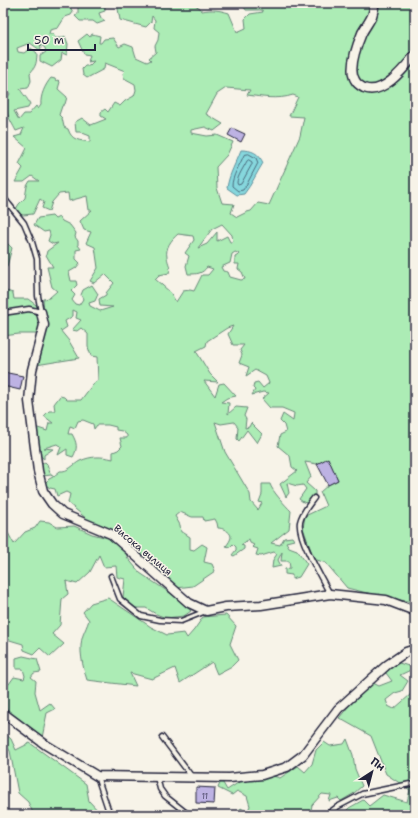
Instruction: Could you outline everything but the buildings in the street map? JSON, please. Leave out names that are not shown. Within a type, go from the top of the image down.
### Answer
[{"type":"street","points":[[374,3],[375,11],[362,35],[352,63],[354,79],[358,85],[367,89],[379,88],[397,76],[415,55]]},
{"type":"street","name":"Висока вулиця","points":[[41,312],[44,325],[32,370],[29,401],[38,471],[44,491],[52,504],[63,514],[111,534],[190,603],[206,611]]},
{"type":"street","points":[[206,611],[226,607],[261,605],[299,600],[330,594],[386,600],[415,611]]},
{"type":"street","points":[[3,713],[46,745],[97,776],[229,778],[262,774],[287,766],[302,755],[338,709],[387,665],[406,652],[415,649]]},
{"type":"lane","points":[[3,197],[24,224],[32,242],[37,259],[38,296],[41,312],[29,308],[3,313]]},
{"type":"lane","points":[[314,498],[304,512],[300,523],[300,533],[330,594]]},
{"type":"lane","points":[[111,576],[120,599],[141,616],[160,620],[182,621],[206,611]]},
{"type":"lane","points":[[162,737],[193,777]]},
{"type":"lane","points":[[97,776],[108,809],[112,815]]},
{"type":"lane","points":[[157,777],[160,790],[165,796],[189,815]]},
{"type":"lane","points":[[326,815],[337,807],[362,794],[410,784]]},
{"type":"green space","points":[[3,3],[65,3],[63,5],[70,7],[73,12],[71,15],[65,17],[58,28],[50,30],[49,34],[53,34],[55,38],[62,38],[65,36],[68,44],[67,55],[62,53],[61,60],[52,67],[40,61],[40,56],[46,52],[45,48],[40,44],[40,50],[30,43],[17,48],[18,52],[24,53],[31,48],[37,53],[37,56],[35,66],[30,73],[31,81],[28,88],[20,89],[30,104],[28,108],[14,111],[19,120],[24,114],[29,114],[36,106],[38,109],[41,105],[43,91],[51,78],[55,79],[56,81],[58,80],[60,82],[58,89],[67,97],[59,115],[62,118],[64,127],[68,129],[74,138],[90,142],[90,136],[76,132],[75,122],[82,118],[91,125],[106,119],[101,116],[101,112],[105,109],[108,112],[114,103],[120,106],[134,96],[136,90],[135,84],[124,78],[123,73],[125,71],[105,63],[104,69],[87,78],[83,75],[82,69],[85,66],[89,66],[94,61],[88,62],[90,55],[84,54],[78,41],[87,34],[90,37],[92,34],[100,36],[99,43],[101,43],[104,39],[113,38],[119,47],[125,44],[133,47],[136,57],[147,62],[151,60],[149,58],[156,52],[155,46],[158,40],[159,32],[154,28],[155,20],[152,16],[151,22],[146,27],[120,20],[117,3],[197,3],[195,5],[202,11],[216,10],[229,13],[237,32],[246,28],[245,19],[250,14],[263,12],[262,10],[246,10],[244,7],[247,3],[415,3],[415,602],[391,599],[347,588],[326,563],[314,559],[303,528],[305,516],[326,506],[320,492],[328,485],[338,480],[328,459],[317,464],[305,462],[311,477],[306,483],[315,491],[315,495],[307,503],[303,502],[299,499],[306,489],[303,485],[297,486],[287,483],[289,493],[286,497],[280,484],[297,471],[292,467],[290,456],[278,446],[280,435],[286,432],[284,425],[280,421],[283,414],[293,421],[294,413],[282,408],[270,408],[262,399],[269,393],[263,392],[252,395],[255,390],[253,388],[254,383],[258,382],[263,388],[269,383],[266,376],[255,370],[246,376],[249,367],[239,363],[242,355],[240,350],[244,345],[233,345],[228,334],[233,326],[227,328],[207,341],[206,346],[196,351],[210,374],[218,382],[204,381],[215,396],[219,384],[224,383],[236,396],[227,398],[221,402],[229,403],[228,414],[236,407],[247,408],[244,416],[246,419],[245,428],[249,427],[251,423],[262,434],[257,443],[247,430],[239,441],[237,439],[238,427],[234,422],[221,424],[215,422],[225,452],[250,494],[251,502],[258,510],[262,503],[259,502],[262,494],[262,484],[270,484],[282,502],[291,511],[289,529],[271,543],[280,545],[284,538],[292,537],[294,540],[286,542],[289,547],[297,550],[307,564],[299,577],[292,579],[292,575],[285,574],[285,569],[290,568],[289,561],[281,561],[282,552],[278,560],[281,566],[272,568],[273,560],[277,554],[274,552],[261,556],[256,555],[258,549],[252,547],[254,545],[250,543],[249,539],[241,545],[244,546],[244,549],[234,556],[232,555],[236,550],[236,547],[233,544],[230,547],[226,546],[231,537],[230,533],[226,530],[218,528],[215,519],[204,521],[203,517],[192,517],[180,512],[175,516],[180,525],[181,532],[190,537],[190,549],[194,550],[202,544],[207,547],[204,562],[212,564],[215,571],[193,586],[176,588],[107,531],[112,529],[88,520],[68,503],[70,494],[66,492],[57,496],[55,489],[44,484],[53,477],[51,475],[43,476],[40,465],[45,462],[50,473],[54,476],[60,471],[71,468],[80,461],[88,458],[100,457],[113,459],[113,452],[122,446],[120,438],[127,438],[127,435],[122,431],[116,430],[116,427],[97,425],[94,429],[93,424],[83,420],[78,421],[75,428],[70,426],[68,434],[72,434],[76,443],[76,451],[73,457],[67,455],[67,449],[58,455],[61,447],[57,444],[44,448],[53,449],[44,455],[44,459],[38,454],[35,427],[47,431],[49,423],[53,423],[44,416],[49,411],[55,411],[54,404],[60,396],[67,400],[81,400],[93,384],[98,380],[97,357],[91,356],[88,347],[88,334],[81,328],[77,331],[72,330],[81,320],[76,318],[77,312],[73,310],[73,316],[65,321],[67,327],[61,331],[60,330],[69,341],[79,358],[36,365],[44,334],[19,334],[3,336],[3,290],[13,293],[14,299],[28,299],[44,311],[43,299],[49,298],[57,291],[52,287],[47,267],[53,267],[46,255],[47,251],[58,243],[53,244],[48,241],[50,235],[49,231],[44,232],[34,225],[38,218],[52,216],[55,219],[59,217],[62,221],[70,225],[76,233],[75,237],[81,249],[76,250],[76,259],[80,263],[76,268],[69,272],[71,281],[76,281],[77,285],[71,291],[75,295],[72,300],[75,304],[79,305],[83,299],[81,295],[83,290],[92,285],[98,294],[95,301],[89,303],[90,306],[100,311],[113,307],[100,306],[99,299],[106,295],[114,283],[105,274],[94,283],[90,281],[98,268],[95,247],[86,243],[91,232],[84,230],[80,221],[92,210],[89,210],[87,196],[69,201],[68,193],[59,194],[52,202],[49,211],[42,208],[44,202],[40,199],[33,214],[23,215],[14,212],[25,198],[27,186],[30,181],[39,181],[32,176],[24,182],[15,182],[23,168],[19,164],[27,148],[14,137],[21,135],[24,128],[16,131],[9,117],[6,103],[10,94],[3,83]],"holes":[[[226,88],[250,90],[247,95],[264,97],[276,98],[293,95],[298,97],[289,116],[304,117],[300,136],[269,205],[258,203],[251,211],[237,217],[231,213],[234,204],[222,203],[217,188],[216,167],[227,155],[233,142],[217,135],[207,136],[191,133],[191,130],[205,127],[214,131],[223,124],[206,114],[217,94]],[[222,224],[232,235],[233,242],[230,242],[227,236],[217,241],[217,232],[207,244],[198,248],[212,229]],[[178,234],[193,236],[194,240],[185,253],[189,256],[186,266],[188,274],[199,273],[207,267],[213,269],[208,275],[202,275],[194,291],[183,291],[176,302],[170,292],[155,279],[159,275],[169,273],[170,271],[167,250],[171,242]],[[235,252],[240,254],[235,257],[235,264],[239,264],[238,269],[242,272],[245,279],[241,280],[230,277],[228,272],[223,271],[221,267],[230,263],[232,254]]]},
{"type":"green space","points":[[76,3],[105,3],[105,11],[99,13],[101,18],[105,21],[97,24],[93,21],[80,21],[75,16],[78,14],[78,7]]},
{"type":"green space","points":[[3,239],[12,248],[7,266],[3,266]]},
{"type":"green space","points":[[40,521],[49,522],[57,527],[74,526],[92,534],[112,539],[125,549],[127,557],[140,573],[176,597],[191,611],[184,616],[166,618],[146,608],[134,608],[123,597],[125,579],[117,577],[116,566],[104,567],[99,555],[90,572],[77,584],[66,581],[68,594],[62,599],[60,625],[52,634],[64,644],[50,657],[40,648],[34,654],[24,650],[23,644],[3,638],[3,534],[8,533],[14,544],[25,532],[35,528]]},
{"type":"green space","points":[[108,598],[151,627],[167,635],[184,633],[187,638],[203,617],[226,615],[236,626],[230,644],[238,660],[232,666],[217,674],[212,662],[180,683],[175,668],[152,679],[130,673],[136,686],[87,680],[81,646],[83,635],[89,620],[83,612],[91,603]]},
{"type":"green space","points":[[23,656],[37,659],[41,672],[34,673],[31,677],[36,681],[35,692],[40,710],[50,703],[55,709],[47,713],[42,738],[3,710],[3,686],[9,684],[14,677],[24,679],[25,676],[23,669],[16,669],[16,658]]},
{"type":"green space","points":[[399,663],[415,668],[400,675],[408,681],[402,691],[395,693],[386,700],[388,706],[394,709],[410,695],[415,682],[415,726],[411,730],[411,733],[415,737],[415,815],[342,815],[349,808],[363,800],[369,806],[383,795],[407,802],[410,790],[386,774],[371,736],[339,718],[348,707],[373,683],[379,686],[392,681],[386,673],[379,676]]},
{"type":"green space","points":[[3,732],[11,739],[16,750],[30,743],[86,784],[89,801],[102,815],[34,815],[28,802],[18,793],[10,751],[3,740]]},
{"type":"green space","points":[[347,739],[353,755],[355,769],[362,786],[353,794],[341,801],[338,798],[329,801],[331,795],[322,794],[312,805],[310,815],[236,815],[241,808],[247,812],[250,806],[247,796],[237,791],[232,795],[218,788],[220,783],[223,783],[227,790],[241,781],[273,776],[280,778],[298,766],[305,772],[312,764],[316,750],[324,742],[330,746],[344,744]]},
{"type":"water","points":[[241,150],[255,153],[263,163],[244,194],[237,195],[227,188],[231,173]]}]
